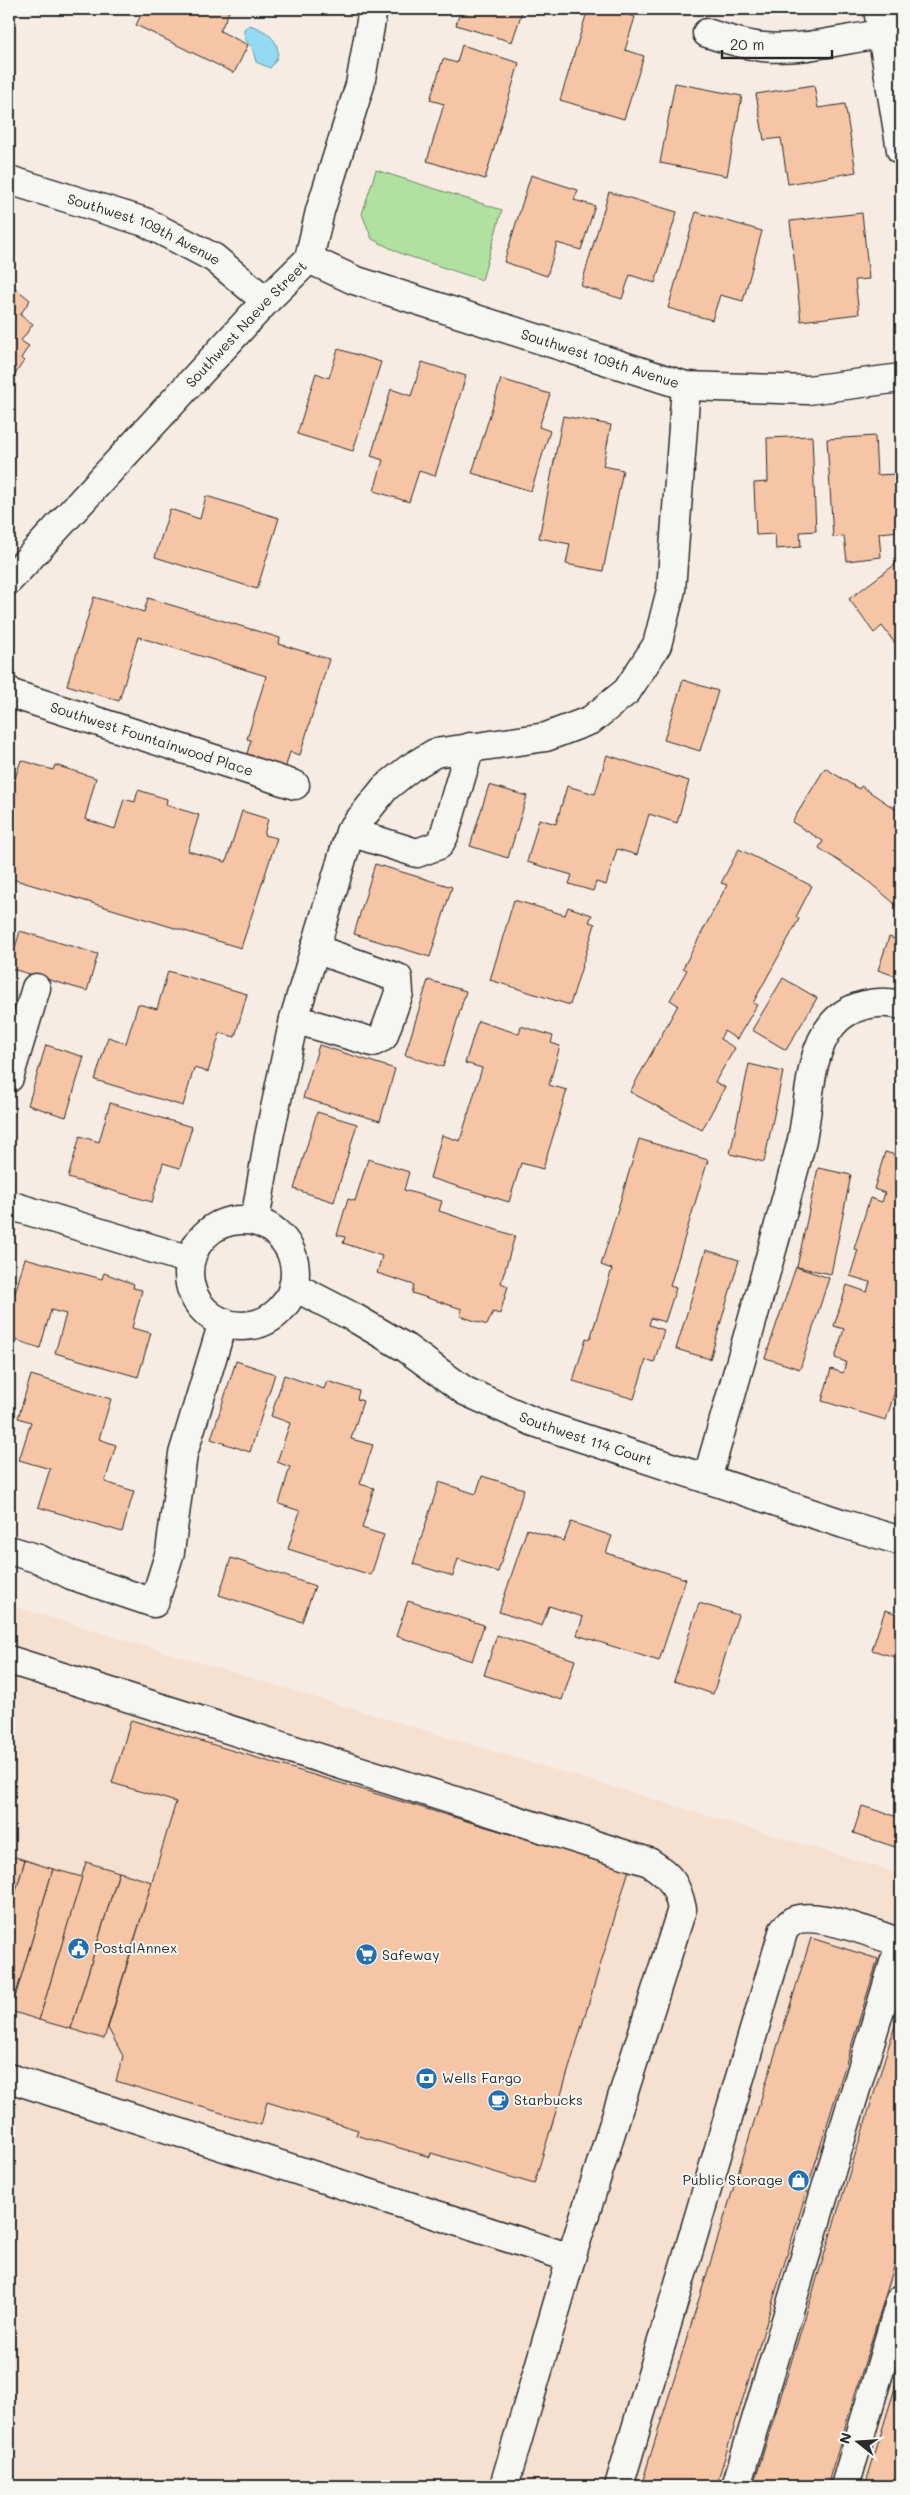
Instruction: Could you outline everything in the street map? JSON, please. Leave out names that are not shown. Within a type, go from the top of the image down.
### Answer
[{"type":"street","name":"Southwest Naeve Street","points":[[9,580],[266,301],[309,259],[320,211],[360,85],[373,9]]},
{"type":"street","points":[[707,33],[742,44],[765,48],[796,47],[880,21],[901,150]]},
{"type":"street","name":"Southwest 109th Avenue","points":[[9,180],[145,222],[214,258],[266,301]]},
{"type":"street","name":"Southwest 109th Avenue","points":[[309,259],[354,280],[686,386],[808,390],[901,378]]},
{"type":"street","points":[[255,1221],[275,1110],[294,1020],[350,832],[385,788],[410,768],[435,752],[546,737],[591,720],[627,691],[657,645],[671,590],[686,386]]},
{"type":"street","name":"Southwest Fountainwood Place","points":[[9,691],[12,694],[295,785]]},
{"type":"street","points":[[350,832],[417,853],[439,844],[444,836],[470,747]]},
{"type":"street","points":[[294,1020],[373,1042],[383,1037],[399,993],[398,978],[316,949]]},
{"type":"street","points":[[9,1078],[36,988]]},
{"type":"street","points":[[707,1479],[802,1141],[816,1055],[832,1024],[855,1008],[874,1003],[901,1006]]},
{"type":"street","points":[[10,1210],[190,1260]]},
{"type":"street","points":[[234,1220],[255,1221],[274,1230],[287,1245],[294,1265],[293,1286],[284,1305],[269,1318],[249,1325],[229,1324],[210,1316],[196,1300],[189,1280],[190,1260],[199,1241],[214,1227],[234,1220]]},
{"type":"street","name":"Southwest 114 Court","points":[[293,1286],[353,1317],[406,1348],[464,1391],[534,1422],[901,1541]]},
{"type":"street","points":[[9,1550],[39,1559],[79,1578],[154,1603],[170,1552],[183,1454],[223,1322]]},
{"type":"street","points":[[9,1660],[650,1862],[664,1872],[678,1889],[682,1910],[570,2258],[504,2486]]},
{"type":"street","points":[[619,2486],[784,1929],[793,1921],[809,1919],[832,1921],[901,1943],[736,2486]]},
{"type":"street","points":[[9,2078],[570,2258]]},
{"type":"street","points":[[845,2486],[901,2299]]},
{"type":"shaded area","points":[[9,1605],[901,1874],[901,2486],[9,2486]]},
{"type":"green space","points":[[376,170],[502,210],[482,280],[402,254],[372,239],[362,214]]},
{"type":"water","points":[[249,25],[264,31],[270,36],[277,47],[278,54],[270,68],[256,62],[252,47],[245,37],[244,29]]},
{"type":"building","points":[[144,9],[222,9],[229,12],[220,31],[248,45],[234,73],[136,25]]},
{"type":"building","points":[[461,9],[523,9],[512,42],[456,25]]},
{"type":"building","points":[[588,9],[608,9],[635,17],[625,50],[644,56],[624,119],[560,100]]},
{"type":"building","points":[[462,45],[519,63],[485,179],[427,161],[444,104],[430,100],[443,59],[457,63]]},
{"type":"building","points":[[675,83],[742,96],[727,176],[660,163]]},
{"type":"building","points":[[814,85],[818,108],[845,104],[856,172],[788,184],[781,138],[764,140],[756,94]]},
{"type":"building","points":[[531,175],[578,190],[574,200],[595,206],[581,250],[557,243],[547,276],[504,262]]},
{"type":"building","points":[[609,192],[677,212],[655,283],[630,275],[622,299],[581,286]]},
{"type":"building","points":[[696,212],[762,231],[743,301],[720,295],[712,320],[668,308]]},
{"type":"building","points":[[862,213],[869,279],[855,280],[859,314],[801,321],[790,221]]},
{"type":"building","points":[[9,283],[30,300],[20,315],[33,324],[21,341],[29,346],[21,358],[24,361],[9,383]]},
{"type":"building","points":[[338,349],[381,362],[353,451],[297,434],[316,373],[329,378]]},
{"type":"building","points":[[422,362],[466,376],[435,476],[419,471],[409,502],[374,491],[383,460],[371,456],[391,389],[411,396]]},
{"type":"building","points":[[501,379],[550,394],[539,427],[550,431],[531,491],[472,473]]},
{"type":"building","points":[[563,416],[611,425],[603,466],[623,470],[603,571],[566,564],[570,544],[539,538]]},
{"type":"building","points":[[812,436],[816,531],[800,532],[801,547],[776,549],[775,534],[756,535],[754,483],[768,482],[767,438]]},
{"type":"building","points":[[875,436],[877,475],[896,474],[900,531],[879,533],[881,557],[847,561],[844,536],[833,537],[827,439]]},
{"type":"building","points":[[206,496],[279,518],[257,589],[155,557],[170,509],[200,519]]},
{"type":"building","points":[[901,560],[900,650],[882,626],[874,633],[849,599]]},
{"type":"building","points":[[94,597],[144,612],[148,598],[280,638],[279,644],[329,659],[300,755],[290,752],[285,769],[246,757],[251,740],[247,739],[266,676],[138,637],[119,701],[67,685]]},
{"type":"building","points":[[683,680],[718,691],[700,751],[664,740]]},
{"type":"building","points":[[607,755],[689,781],[677,823],[649,814],[637,855],[617,849],[606,885],[596,882],[593,891],[569,884],[572,875],[527,862],[539,819],[556,824],[567,786],[595,794]]},
{"type":"building","points":[[21,760],[53,770],[55,765],[96,778],[85,819],[115,829],[124,799],[135,802],[138,790],[167,799],[166,805],[199,815],[188,851],[226,862],[242,811],[268,819],[264,835],[277,838],[241,948],[9,878],[9,797]]},
{"type":"building","points":[[825,768],[859,789],[861,786],[901,813],[901,909],[863,877],[819,848],[823,841],[792,822]]},
{"type":"building","points":[[489,785],[527,796],[508,858],[470,846]]},
{"type":"building","points":[[739,849],[812,886],[796,917],[799,919],[753,1003],[757,1005],[737,1039],[724,1031],[720,1039],[735,1048],[715,1082],[725,1087],[702,1130],[630,1092],[678,1005],[670,1000],[687,970],[683,968],[727,885],[721,883]]},
{"type":"building","points":[[375,864],[452,887],[430,957],[354,934]]},
{"type":"building","points":[[514,900],[565,915],[568,907],[592,915],[589,922],[595,924],[570,1005],[490,980]]},
{"type":"building","points":[[20,931],[98,954],[87,991],[9,968]]},
{"type":"building","points":[[889,937],[901,941],[901,978],[878,970]]},
{"type":"building","points":[[168,971],[247,994],[235,1037],[220,1033],[208,1072],[194,1068],[183,1106],[95,1080],[108,1037],[126,1043],[138,1004],[157,1009]]},
{"type":"building","points":[[783,978],[817,998],[786,1050],[752,1030]]},
{"type":"building","points":[[428,980],[466,991],[443,1067],[405,1055]]},
{"type":"building","points":[[478,1021],[519,1034],[521,1026],[553,1036],[551,1043],[560,1046],[549,1085],[567,1090],[543,1169],[521,1163],[509,1202],[430,1178],[442,1135],[460,1141],[482,1068],[465,1063]]},
{"type":"building","points":[[46,1045],[84,1057],[66,1117],[28,1105]]},
{"type":"building","points":[[319,1045],[395,1069],[380,1121],[303,1098]]},
{"type":"building","points":[[749,1064],[783,1072],[764,1162],[730,1154]]},
{"type":"building","points":[[110,1103],[192,1127],[180,1168],[163,1163],[152,1202],[68,1178],[80,1136],[99,1142]]},
{"type":"building","points":[[317,1112],[357,1124],[334,1202],[294,1189]]},
{"type":"building","points":[[639,1139],[708,1160],[670,1286],[676,1288],[665,1322],[651,1318],[649,1325],[664,1330],[654,1363],[646,1360],[634,1399],[573,1381],[586,1338],[590,1339],[612,1269],[601,1265]]},
{"type":"building","points":[[901,1139],[901,1372],[886,1420],[822,1401],[831,1369],[843,1373],[846,1362],[835,1358],[844,1329],[834,1326],[847,1285],[867,1292],[870,1282],[850,1276],[858,1250],[854,1249],[870,1198],[882,1202],[885,1193],[874,1189],[885,1152],[896,1155]]},
{"type":"building","points":[[368,1159],[409,1172],[404,1190],[442,1201],[439,1211],[515,1236],[501,1283],[508,1286],[500,1314],[493,1312],[487,1325],[460,1316],[462,1309],[412,1293],[414,1285],[377,1273],[382,1256],[343,1243],[345,1237],[337,1235],[348,1199],[355,1201]]},
{"type":"building","points":[[818,1168],[851,1175],[831,1274],[797,1267]]},
{"type":"building","points":[[706,1250],[739,1260],[710,1359],[676,1349]]},
{"type":"building","points":[[25,1258],[102,1279],[104,1273],[134,1284],[133,1288],[142,1290],[132,1328],[151,1333],[138,1377],[55,1353],[66,1314],[51,1310],[40,1348],[9,1338],[9,1314]]},
{"type":"building","points":[[796,1267],[829,1278],[800,1369],[765,1358]]},
{"type":"building","points":[[236,1361],[275,1374],[250,1452],[211,1439]]},
{"type":"building","points":[[31,1375],[111,1399],[99,1439],[116,1445],[105,1482],[134,1491],[122,1532],[38,1507],[50,1469],[19,1460],[31,1422],[18,1418]]},
{"type":"building","points":[[284,1375],[324,1389],[327,1381],[359,1391],[357,1399],[363,1401],[351,1439],[373,1445],[360,1484],[374,1488],[362,1528],[384,1535],[371,1575],[288,1549],[300,1511],[279,1504],[290,1467],[277,1462],[290,1423],[271,1416]]},
{"type":"building","points":[[482,1476],[524,1489],[498,1572],[458,1559],[453,1576],[413,1564],[439,1482],[476,1494]]},
{"type":"building","points":[[571,1522],[612,1536],[606,1553],[686,1579],[659,1661],[577,1635],[583,1617],[549,1606],[542,1626],[499,1612],[527,1529],[564,1541]]},
{"type":"building","points":[[231,1558],[315,1586],[302,1622],[219,1595]]},
{"type":"building","points":[[408,1601],[484,1625],[472,1661],[396,1636]]},
{"type":"building","points":[[699,1603],[738,1615],[713,1694],[674,1681]]},
{"type":"building","points":[[885,1610],[901,1615],[901,1659],[872,1650]]},
{"type":"building","points":[[497,1635],[575,1660],[562,1700],[484,1675]]},
{"type":"building","name":"Safeway","points":[[131,1720],[629,1870],[534,2184],[431,2153],[430,2157],[356,2135],[358,2130],[267,2102],[261,2125],[116,2081],[123,2056],[108,2028],[176,1802],[112,1783]]},
{"type":"building","points":[[862,1806],[901,1818],[901,1849],[853,1833]]},
{"type":"building","points":[[9,1855],[25,1860],[9,1915]]},
{"type":"building","points":[[25,1860],[53,1869],[11,2011],[9,2010],[9,1915]]},
{"type":"building","name":"PostalAnnex","points":[[86,1862],[119,1872],[71,2029],[39,2020]]},
{"type":"building","points":[[53,1869],[82,1877],[39,2020],[11,2011]]},
{"type":"building","points":[[119,1872],[152,1882],[104,2039],[71,2029]]},
{"type":"building","points":[[811,1938],[878,1959],[716,2486],[641,2486]]},
{"type":"building","points":[[901,2006],[901,2244],[827,2486],[753,2486]]},
{"type":"building","points":[[901,2368],[901,2486],[865,2486]]},
{"type":"place","name":"PostalAnnex","points":[[78,1948]]},
{"type":"place","name":"Safeway","points":[[366,1955]]},
{"type":"place","name":"Wells Fargo","points":[[426,2078]]},
{"type":"place","name":"Starbucks","points":[[498,2100]]},
{"type":"place","name":"Public Storage","points":[[799,2180]]}]
